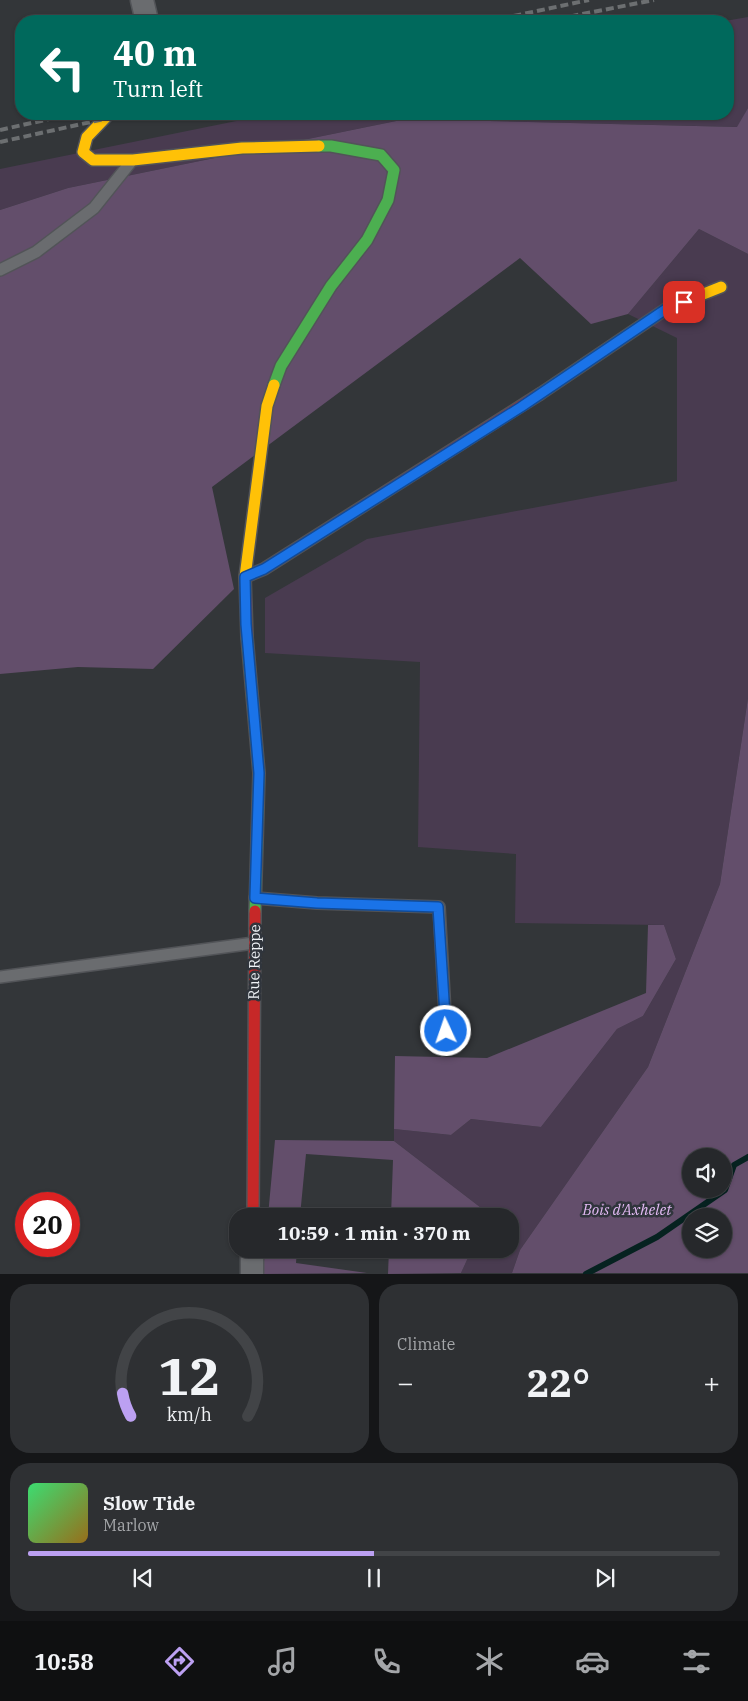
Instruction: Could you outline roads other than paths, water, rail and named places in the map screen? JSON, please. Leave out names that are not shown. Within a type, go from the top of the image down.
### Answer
[{"type":"street","points":[[142,0],[146,15]]},
{"type":"street","points":[[103,120],[87,137],[83,152],[93,160],[133,160]]},
{"type":"street","name":"Rue Reppe","points":[[133,160],[242,148],[331,146],[381,155],[394,170],[388,200],[366,240],[331,286],[281,366],[267,406],[245,577],[246,624],[259,773],[254,943],[253,1208]]},
{"type":"street","points":[[245,577],[264,569],[521,407],[666,309],[721,287]]},
{"type":"street","points":[[252,1258],[252,1274]]},
{"type":"lane","points":[[0,270],[36,252],[94,208],[133,160]]},
{"type":"lane","points":[[255,898],[317,903],[438,907],[447,1049]]},
{"type":"lane","points":[[0,977],[254,943]]},
{"type":"waterway","points":[[586,1274],[657,1237],[725,1190],[734,1165],[748,1157]]},
{"type":"railway","points":[[518,15],[589,0]]},
{"type":"railway","points":[[578,15],[654,0]]},
{"type":"railway","points":[[0,130],[45,120]]},
{"type":"railway","points":[[0,142],[100,120]]},
{"type":"park label","name":"Bois d'Axhelet","points":[[627,1209]]}]
